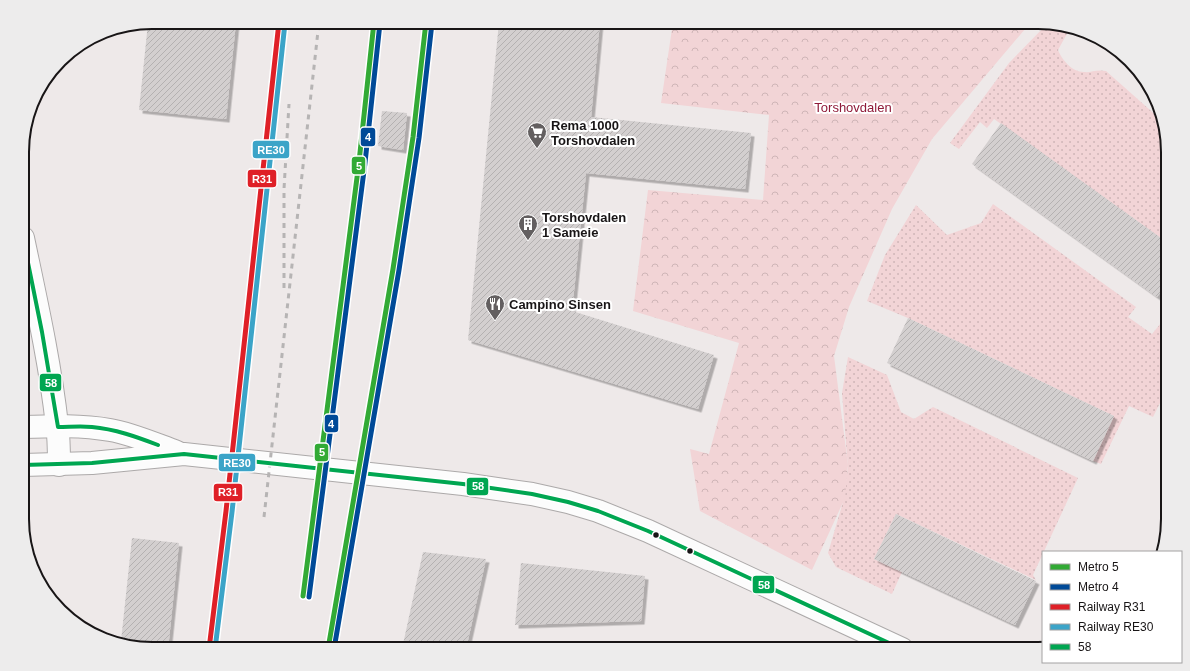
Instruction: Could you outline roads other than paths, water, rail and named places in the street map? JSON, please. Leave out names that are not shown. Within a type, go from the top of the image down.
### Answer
[{"type":"main road","points":[[29,266],[58,427],[59,465]]},
{"type":"main road","points":[[29,427],[92,427],[110,430],[128,434],[184,454]]},
{"type":"main road","points":[[29,465],[92,463],[184,454],[463,484],[532,494],[568,502],[598,511],[659,536],[887,642]]},
{"type":"railway","points":[[264,517],[318,29]]},
{"type":"railway","points":[[284,288],[284,189],[289,104]]},
{"type":"metro line","name":"5","points":[[303,596],[359,162],[373,29]]},
{"type":"metro line","name":"4","points":[[309,597],[365,163],[379,29]]},
{"type":"metro line","name":"5","points":[[329,642],[393,269],[413,137],[425,29]]},
{"type":"metro line","name":"4","points":[[335,642],[399,270],[419,138],[431,29]]},
{"type":"rail line","name":"R31","points":[[210,642],[226,511],[278,29]]},
{"type":"rail line","name":"RE30","points":[[216,642],[232,512],[284,29]]},
{"type":"place","name":"Rema 1000 Torshovdalen","points":[[537,149]]},
{"type":"place","name":"Torshovdalen 1 Sameie","points":[[528,241]]},
{"type":"place","name":"Campino Sinsen","points":[[495,321]]},
{"type":"park label","name":"Torshovdalen","points":[[853,107]]}]
